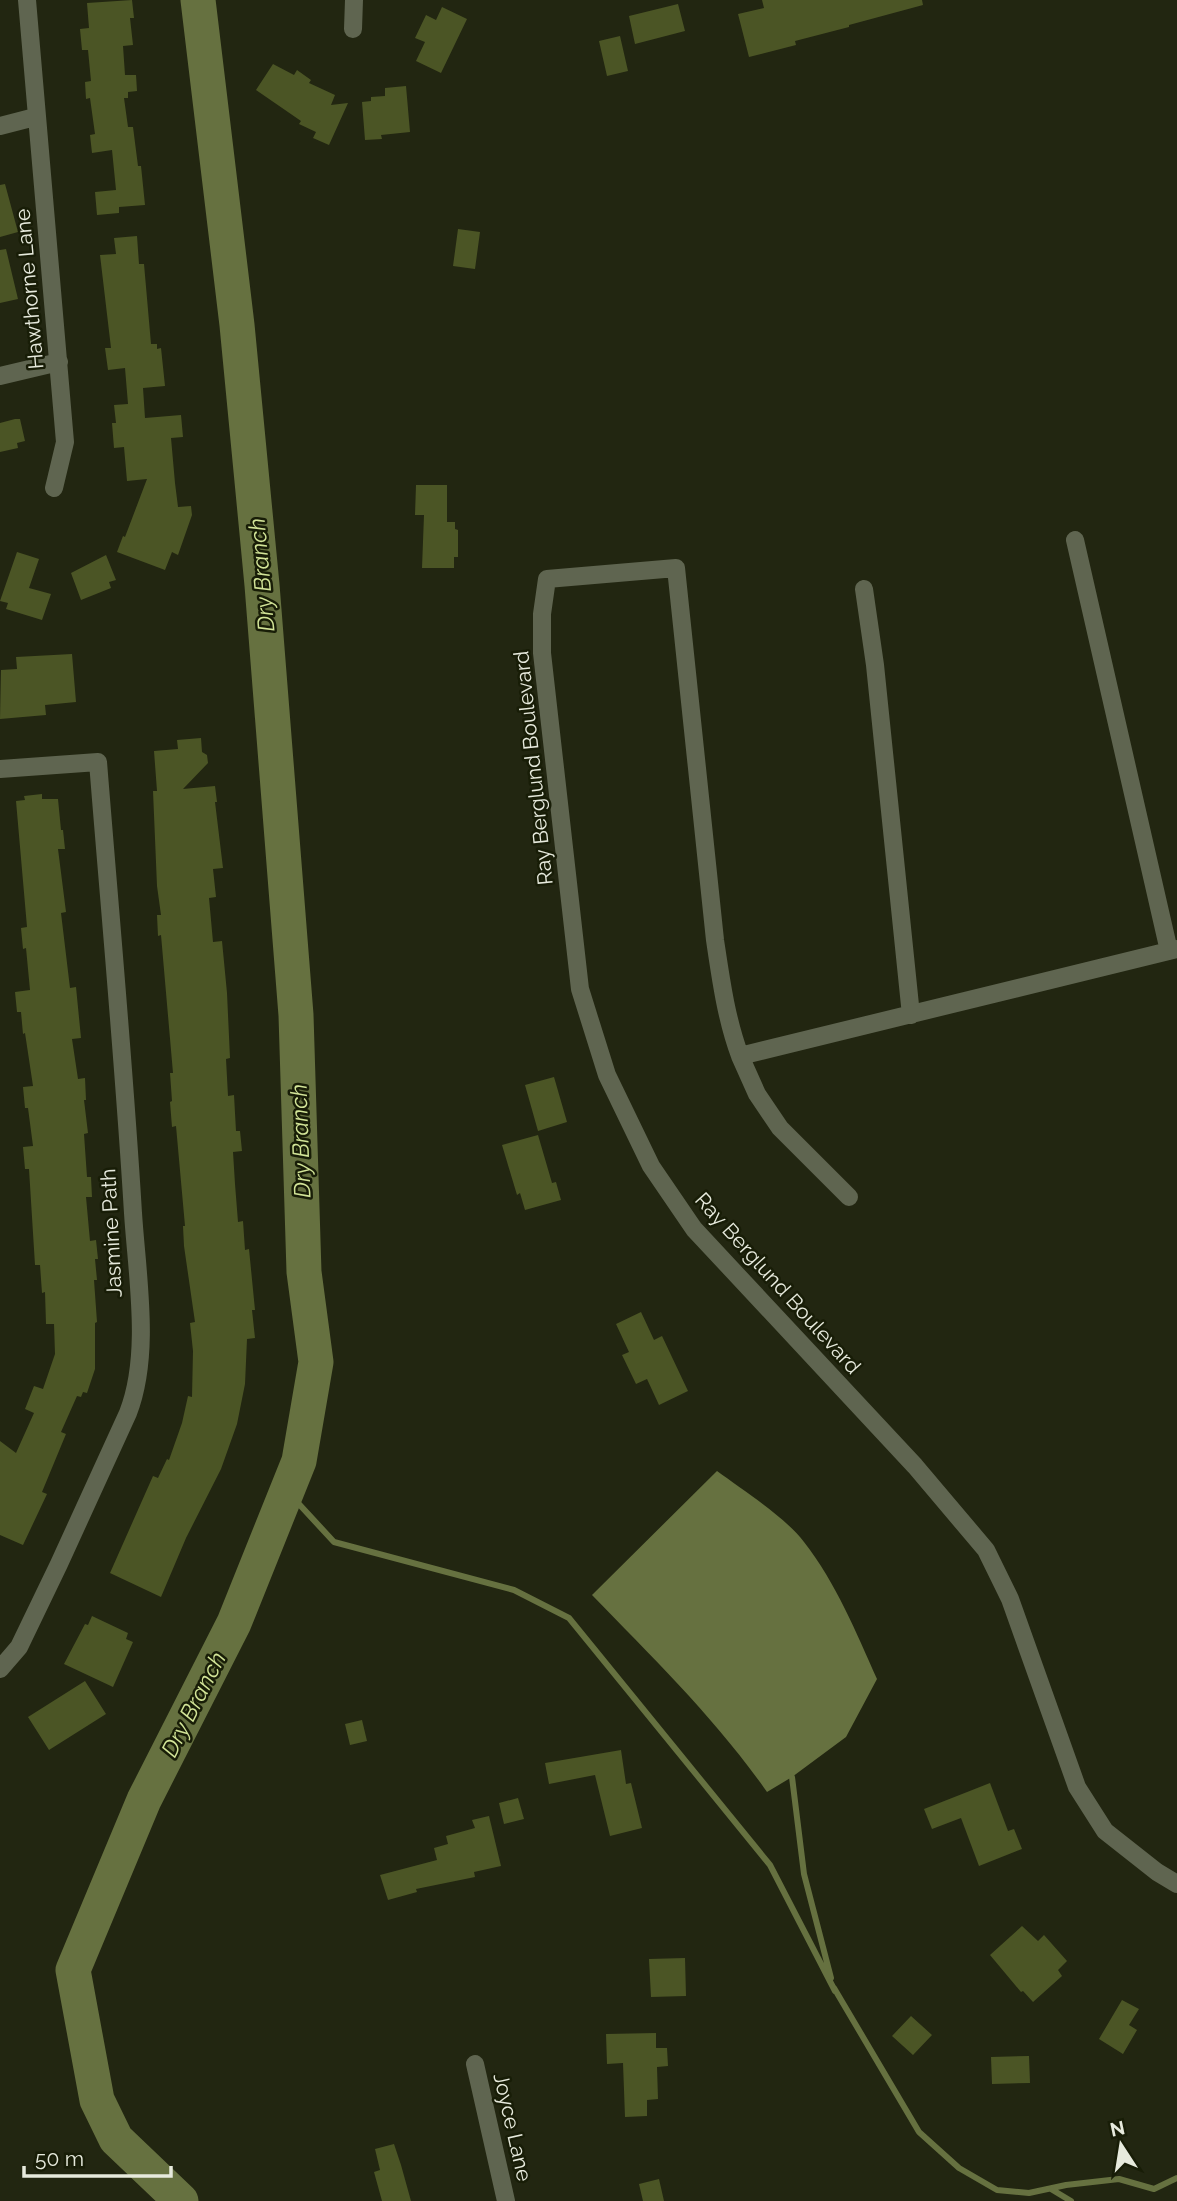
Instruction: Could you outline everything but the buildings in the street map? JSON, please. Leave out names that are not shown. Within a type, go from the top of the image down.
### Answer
[{"type":"street","name":"Hawthorne Lane","points":[[27,0],[65,442],[54,488]]},
{"type":"street","points":[[353,29],[354,0]]},
{"type":"street","points":[[0,125],[35,117]]},
{"type":"street","points":[[0,376],[58,362]]},
{"type":"street","points":[[849,1197],[780,1128],[757,1094],[740,1056],[1173,950],[1074,540]]},
{"type":"street","name":"Ray Berglund Boulevard","points":[[740,1056],[730,1030],[717,954],[676,568],[547,579],[542,614],[542,653],[580,989],[607,1075],[651,1166],[694,1229],[915,1466],[986,1550],[1010,1599],[1077,1787],[1105,1831],[1157,1872],[1177,1884]]},
{"type":"street","points":[[864,589],[875,665],[911,1015]]},
{"type":"street","name":"Jasmine Path","points":[[0,769],[98,762],[130,1160],[141,1355],[128,1413],[60,1564],[19,1647],[0,1669]]},
{"type":"street","name":"Joyce Lane","points":[[475,2064],[506,2201]]},
{"type":"shaded area","points":[[717,1471],[775,1514],[804,1542],[836,1591],[877,1679],[846,1737],[767,1792],[705,1714],[592,1595]]},
{"type":"waterway","name":"Dry Branch","points":[[181,2201],[116,2139],[97,2100],[73,1970],[144,1800],[234,1623],[299,1461],[316,1362],[304,1272],[296,1015],[262,585],[237,325],[198,0]]},
{"type":"waterway","points":[[286,1490],[334,1542],[514,1590],[569,1618],[770,1865],[835,1991]]},
{"type":"waterway","points":[[792,1777],[804,1874],[831,1978]]},
{"type":"waterway","points":[[834,1988],[919,2132],[959,2168],[997,2190],[1029,2193],[1066,2185],[1119,2179],[1154,2189],[1177,2178]]},
{"type":"waterway","points":[[1051,2189],[1071,2201]]}]
